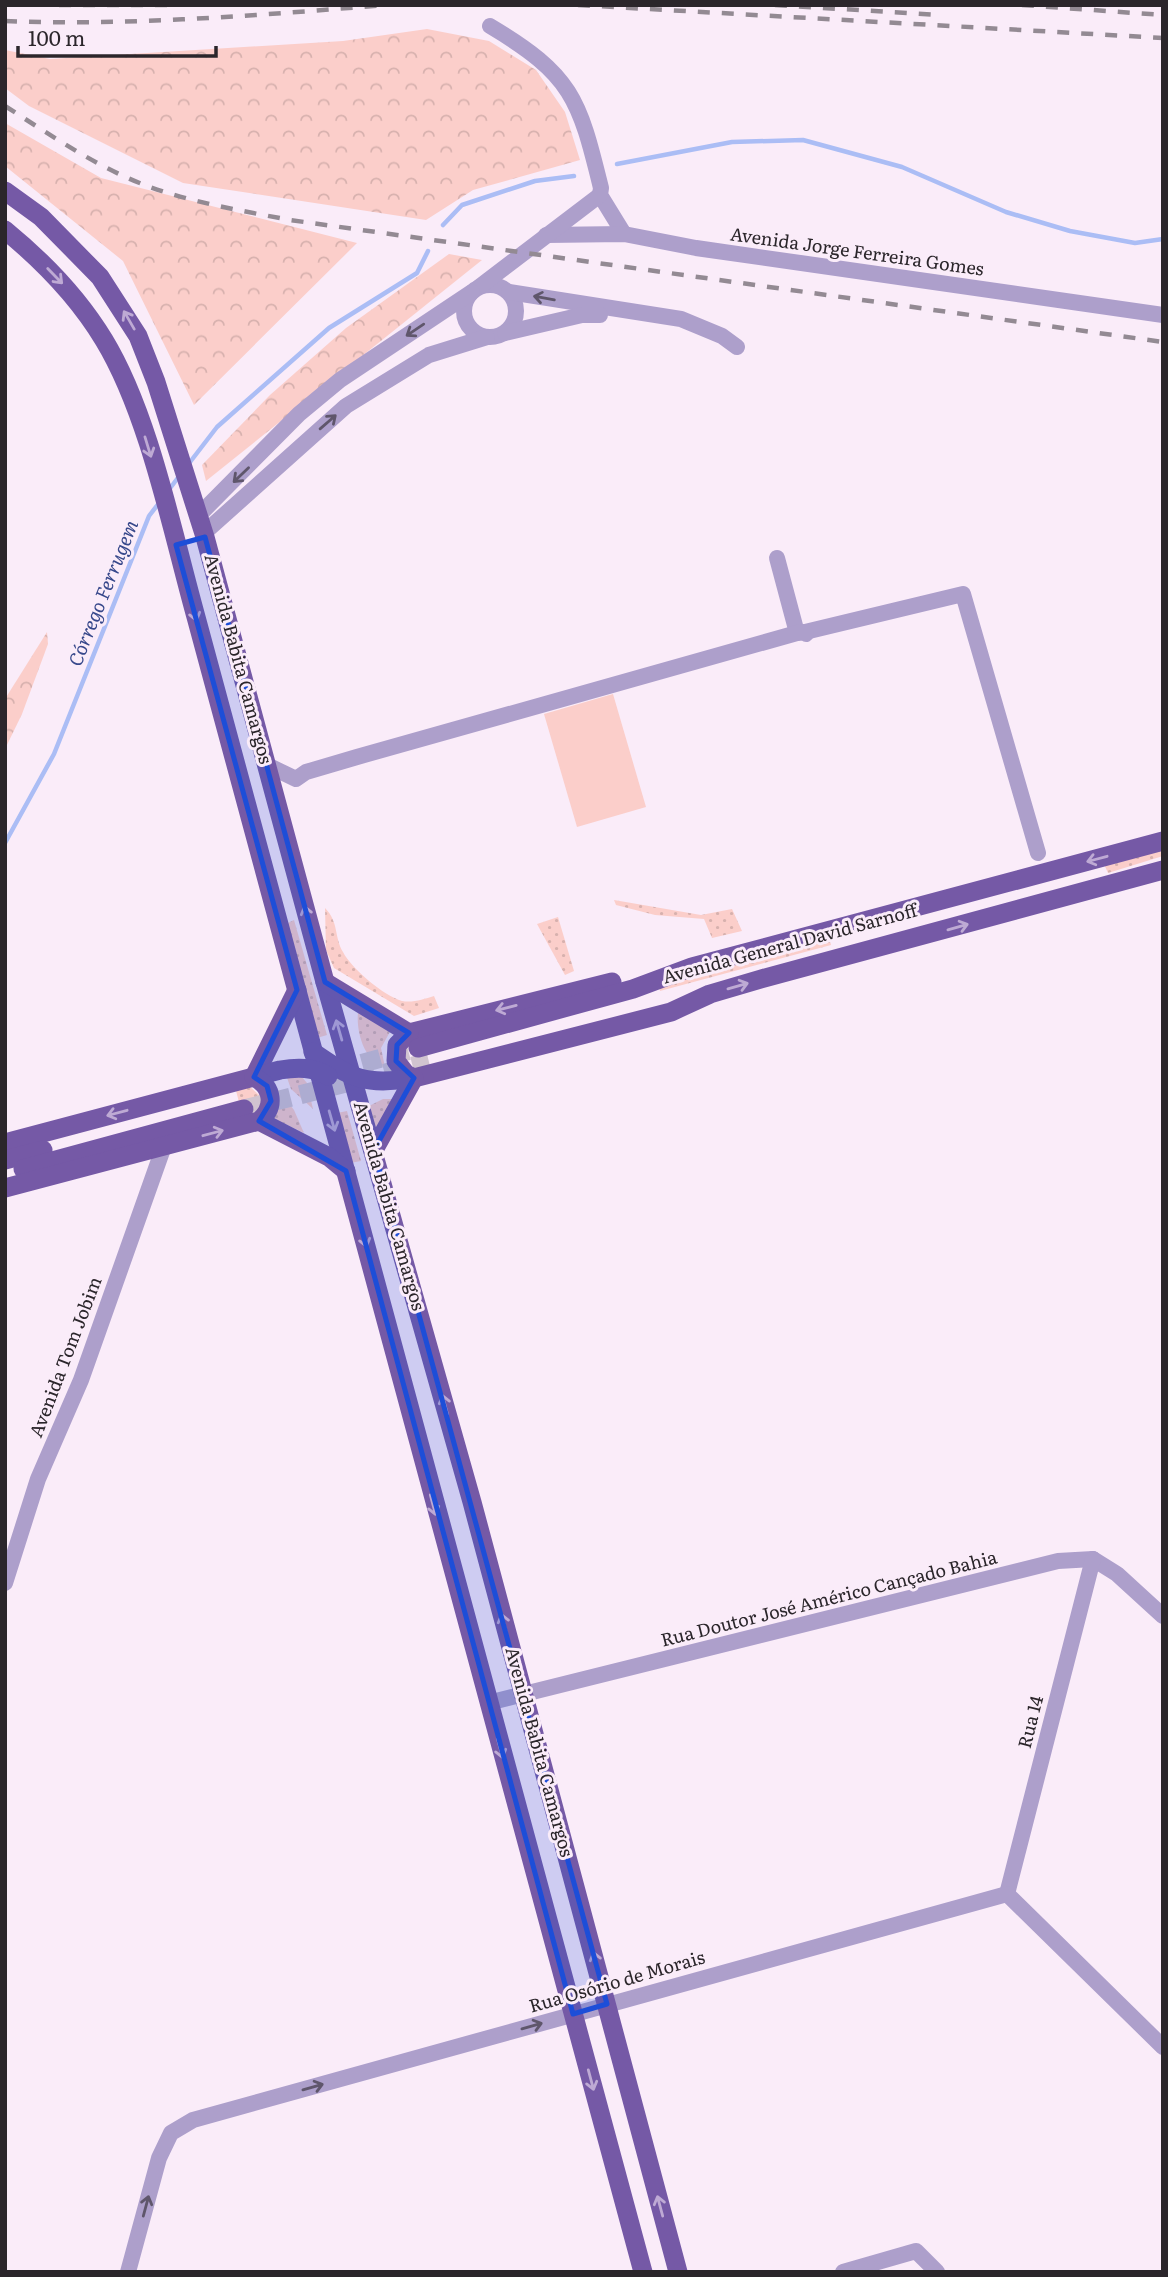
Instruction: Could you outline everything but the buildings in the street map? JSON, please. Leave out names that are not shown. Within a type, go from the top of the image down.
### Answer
[{"type":"main road","name":"Avenida Babita Camargos","points":[[5,191],[41,217],[100,277],[138,337],[156,382],[201,523],[678,2272]]},
{"type":"main road","name":"Avenida Babita Camargos","points":[[5,230],[48,268],[88,314],[125,382],[175,543],[643,2272]]},
{"type":"main road","points":[[175,543],[201,523]]},
{"type":"main road","points":[[250,821],[256,826],[270,827],[280,816]]},
{"type":"main road","name":"Avenida General David Sarnoff","points":[[418,1048],[637,975],[692,967],[1163,841]]},
{"type":"main road","name":"Avenida General David Sarnoff","points":[[418,1048],[710,994],[1163,870]]},
{"type":"main road","points":[[325,982],[418,1048]]},
{"type":"main road","points":[[254,1077],[297,990]]},
{"type":"main road","name":"Avenida General David Sarnoff","points":[[353,1078],[377,1083],[414,1078],[671,1012],[710,994]]},
{"type":"main road","points":[[374,1150],[414,1078],[406,1074],[396,1061],[397,1045],[418,1048]]},
{"type":"main road","points":[[316,1061],[359,1100]]},
{"type":"main road","points":[[5,1143],[316,1061],[353,1078]]},
{"type":"main road","points":[[5,1160],[248,1109],[269,1108],[270,1093],[267,1086],[254,1077]]},
{"type":"main road","points":[[5,1188],[164,1146],[248,1109]]},
{"type":"main road","points":[[5,1174],[248,1109],[329,1157],[346,1171]]},
{"type":"street","points":[[490,26],[539,58],[566,86],[579,106],[601,188],[600,195],[624,234]]},
{"type":"street","points":[[201,523],[299,414],[340,380],[474,290],[600,195]]},
{"type":"street","name":"Avenida Jorge Ferreira Gomes","points":[[546,235],[624,234],[696,248],[1163,315]]},
{"type":"street","points":[[504,333],[517,314],[507,291],[505,275],[513,260]]},
{"type":"street","points":[[487,337],[474,331],[465,320],[464,305],[474,290],[491,285],[507,291],[681,319],[722,336],[737,347]]},
{"type":"street","points":[[201,523],[346,406],[429,355],[487,337],[582,315],[626,312]]},
{"type":"street","points":[[776,558],[803,633]]},
{"type":"street","points":[[267,765],[296,779],[306,772],[803,633],[963,594],[1038,853]]},
{"type":"street","name":"Avenida Tom Jobim","points":[[5,1583],[38,1479],[81,1380],[164,1146]]},
{"type":"street","points":[[1093,1559],[1117,1574],[1163,1616]]},
{"type":"street","name":"Rua Doutor José Américo Cançado Bahia","points":[[488,1703],[1058,1561],[1093,1559]]},
{"type":"street","name":"Rua 14","points":[[1007,1894],[1093,1559]]},
{"type":"street","points":[[1007,1894],[1163,2047]]},
{"type":"street","name":"Rua Osório de Morais","points":[[128,2272],[159,2158],[171,2133],[192,2120],[1007,1894]]},
{"type":"street","points":[[843,2272],[916,2251],[937,2272]]},
{"type":"highlighted area","points":[[205,537],[325,982],[409,1033],[397,1045],[396,1061],[414,1078],[374,1150],[607,2004],[573,2014],[346,1171],[259,1121],[271,1101],[267,1086],[254,1077],[297,990],[176,545]]},
{"type":"green space","points":[[427,29],[489,41],[536,70],[565,112],[580,160],[473,190],[426,220],[183,183],[29,106],[5,88],[5,50],[50,59],[343,41]]},
{"type":"green space","points":[[5,123],[101,178],[357,243],[194,405],[123,261],[5,166]]},
{"type":"green space","points":[[449,254],[482,260],[206,481],[202,465],[270,395],[346,328]]},
{"type":"green space","points":[[47,632],[48,644],[22,714],[5,749],[5,699]]},
{"type":"green space","points":[[613,694],[646,807],[577,827],[544,714]]},
{"type":"green space","points":[[1163,847],[1163,856],[1108,873],[1103,862]]},
{"type":"green space","points":[[614,900],[701,915],[732,909],[742,931],[712,938],[704,919],[655,915],[616,905]]},
{"type":"green space","points":[[325,908],[332,919],[343,952],[369,981],[402,1001],[434,996],[439,1008],[414,1016],[334,968],[326,950]]},
{"type":"green space","points":[[558,917],[574,971],[565,975],[537,924]]},
{"type":"green space","points":[[294,920],[327,1035],[317,1038],[286,924]]},
{"type":"green space","points":[[829,936],[831,945],[660,991],[659,986]]},
{"type":"green space","points":[[358,1012],[391,1030],[381,1048],[385,1067],[372,1059],[363,1045],[358,1028]]},
{"type":"green space","points":[[286,1075],[302,1077],[307,1083],[313,1109],[291,1089]]},
{"type":"green space","points":[[269,1078],[294,1110],[304,1133],[270,1117]]},
{"type":"green space","points":[[248,1085],[259,1095],[259,1099],[253,1112],[243,1117],[235,1087]]},
{"type":"green space","points":[[383,1099],[394,1099],[375,1129],[367,1107]]},
{"type":"green space","points":[[347,1111],[361,1161],[350,1163],[337,1113]]},
{"type":"waterway","points":[[617,164],[732,142],[803,140],[902,167],[1006,212],[1070,231],[1135,243],[1163,239]]},
{"type":"waterway","name":"Córrego Ferrugem","points":[[443,225],[462,205],[535,181],[574,176]]},
{"type":"waterway","name":"Córrego Ferrugem","points":[[187,466],[217,427],[329,328],[417,273],[428,251]]},
{"type":"waterway","name":"Córrego Ferrugem","points":[[168,491],[180,475]]},
{"type":"waterway","name":"Córrego Ferrugem","points":[[5,843],[54,754],[149,516],[159,503]]},
{"type":"tunnel","points":[[334,1071],[418,1048]]},
{"type":"tunnel","points":[[244,1109],[429,1062]]},
{"type":"railway","points":[[59,5],[176,5]]},
{"type":"railway","points":[[5,21],[148,21],[386,5]]},
{"type":"railway","points":[[578,5],[1163,38]]},
{"type":"railway","points":[[775,5],[940,15]]},
{"type":"railway","points":[[1022,5],[1163,15]]},
{"type":"railway","points":[[5,106],[112,171],[184,198],[237,210],[290,220],[1163,342]]}]
